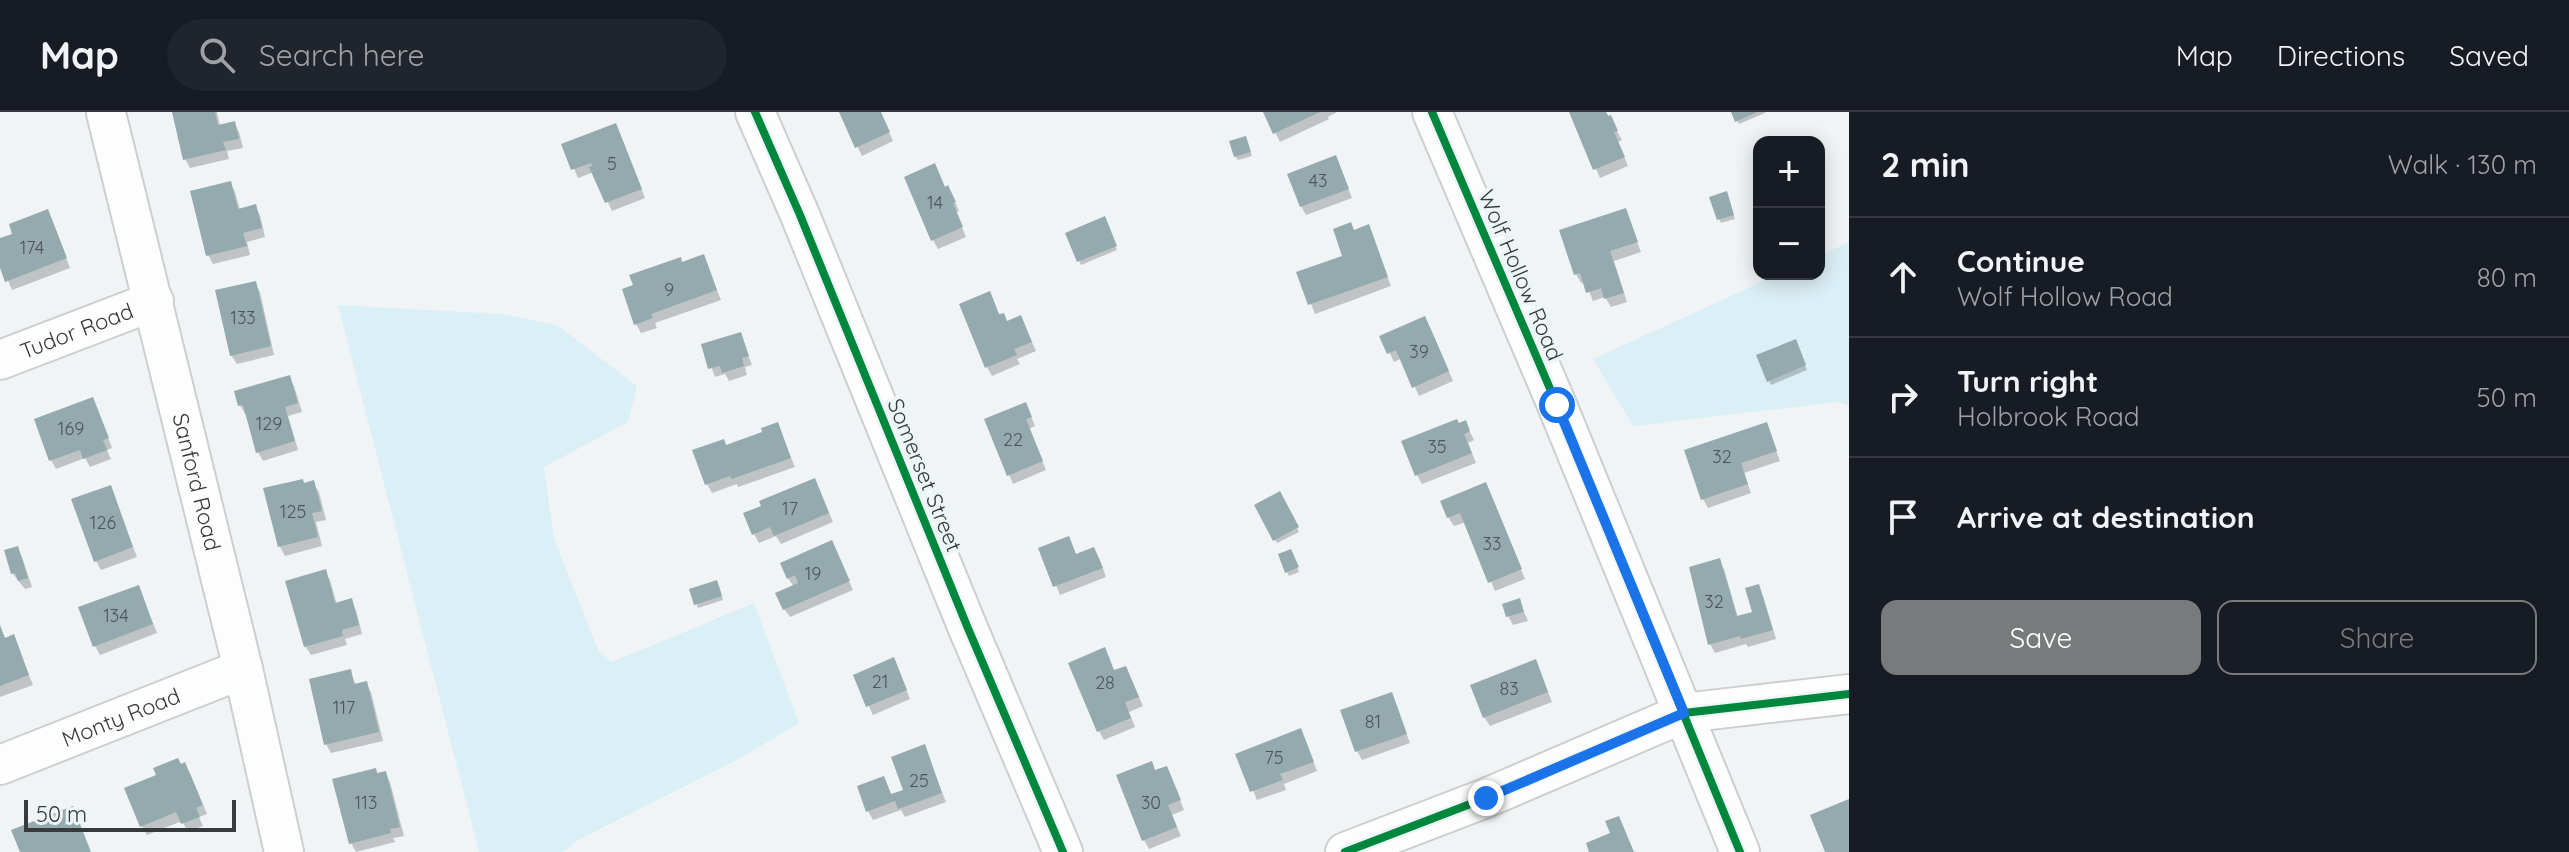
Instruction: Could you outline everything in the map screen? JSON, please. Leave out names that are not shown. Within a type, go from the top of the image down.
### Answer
[{"type":"street","name":"Somerset Street","points":[[755,112],[1063,852]]},
{"type":"street","name":"Wolf Hollow Road","points":[[1432,112],[1557,405],[1740,852]]},
{"type":"street","name":"Sanford Road","points":[[106,113],[243,669],[284,852]]},
{"type":"street","name":"Tudor Road","points":[[0,360],[154,301]]},
{"type":"street","name":"Monty Road","points":[[0,765],[243,669]]},
{"type":"street","points":[[1345,852],[1486,798],[1684,713],[1849,694]]},
{"type":"shaded area","points":[[1849,242],[1849,405],[1838,402],[1633,426],[1593,359],[1766,280],[1825,280],[1825,253]]},
{"type":"shaded area","points":[[338,305],[503,314],[557,325],[637,386],[628,422],[544,467],[554,539],[598,650],[612,662],[754,603],[799,723],[739,759],[580,839],[563,852],[479,852]]},
{"type":"building","points":[[172,112],[215,112],[218,125],[235,121],[239,139],[223,142],[226,150],[183,160]]},
{"type":"building","points":[[839,112],[881,112],[890,132],[855,148]]},
{"type":"building","points":[[1263,112],[1320,112],[1273,134]]},
{"type":"building","points":[[1569,112],[1606,112],[1608,116],[1611,115],[1618,131],[1614,132],[1625,157],[1593,170]]},
{"type":"building","points":[[1731,112],[1757,112],[1735,122]]},
{"type":"building","points":[[616,123],[642,189],[605,203],[589,167],[591,163],[571,170],[561,144]]},
{"type":"building","points":[[1246,136],[1251,152],[1234,157],[1229,141]]},
{"type":"building","points":[[1336,155],[1349,189],[1300,207],[1287,174]]},
{"type":"building","points":[[935,163],[945,187],[948,185],[956,202],[953,203],[963,227],[931,241],[904,177]]},
{"type":"building","points":[[231,181],[238,209],[256,204],[262,228],[243,233],[247,246],[206,256],[190,191]]},
{"type":"building","points":[[1727,191],[1734,215],[1717,220],[1709,197]]},
{"type":"building","points":[[1626,208],[1638,242],[1610,251],[1624,293],[1604,299],[1601,288],[1586,293],[1580,273],[1574,275],[1559,230]]},
{"type":"building","points":[[48,209],[67,258],[5,282],[0,268],[0,238],[12,234],[9,224]]},
{"type":"building","points":[[1105,216],[1117,246],[1077,262],[1065,233]]},
{"type":"building","points":[[1351,222],[1354,230],[1369,224],[1388,277],[1308,305],[1296,272],[1342,256],[1333,229]]},
{"type":"building","points":[[704,254],[717,290],[651,314],[653,318],[634,325],[622,289],[633,285],[629,275],[681,257],[682,262]]},
{"type":"building","points":[[256,281],[271,346],[230,356],[215,290]]},
{"type":"building","points":[[990,291],[999,314],[1004,313],[1007,321],[1021,315],[1032,342],[1014,349],[1017,355],[985,368],[959,304]]},
{"type":"building","points":[[1425,316],[1449,371],[1412,388],[1396,350],[1387,354],[1379,336]]},
{"type":"building","points":[[741,332],[749,356],[742,358],[744,366],[722,373],[720,366],[708,369],[701,344]]},
{"type":"building","points":[[1796,339],[1806,365],[1767,382],[1756,355]]},
{"type":"building","points":[[290,375],[298,403],[285,407],[295,441],[256,453],[243,405],[238,406],[234,391]]},
{"type":"building","points":[[93,397],[109,438],[103,440],[107,450],[83,459],[80,450],[49,461],[34,419]]},
{"type":"building","points":[[1026,402],[1032,417],[1026,419],[1043,461],[1007,476],[984,419]]},
{"type":"building","points":[[1457,419],[1459,423],[1466,420],[1470,431],[1464,434],[1472,453],[1415,476],[1401,441]]},
{"type":"building","points":[[778,422],[791,458],[705,485],[692,450],[724,439],[726,445],[762,432],[761,428]]},
{"type":"building","points":[[1767,422],[1777,451],[1741,463],[1748,484],[1701,500],[1684,450]]},
{"type":"building","points":[[815,478],[829,513],[774,536],[770,527],[752,535],[743,513],[761,506],[759,501]]},
{"type":"building","points":[[303,479],[304,483],[314,480],[322,511],[312,513],[318,537],[278,547],[263,488]]},
{"type":"building","points":[[1486,482],[1522,569],[1488,583],[1460,513],[1447,518],[1440,501]]},
{"type":"building","points":[[111,485],[133,547],[94,562],[71,499]]},
{"type":"building","points":[[1280,491],[1299,527],[1273,541],[1254,505]]},
{"type":"building","points":[[1069,536],[1076,554],[1094,547],[1103,568],[1053,587],[1038,548]]},
{"type":"building","points":[[832,540],[850,581],[783,610],[775,593],[798,583],[795,575],[787,579],[780,563]]},
{"type":"building","points":[[18,546],[28,578],[18,581],[15,573],[11,574],[4,550]]},
{"type":"building","points":[[1291,549],[1299,567],[1285,573],[1278,554]]},
{"type":"building","points":[[1720,558],[1737,616],[1752,612],[1745,588],[1759,584],[1773,630],[1708,645],[1689,567]]},
{"type":"building","points":[[326,569],[335,603],[352,598],[359,625],[342,630],[343,636],[304,647],[285,581]]},
{"type":"building","points":[[717,580],[722,596],[694,605],[689,589]]},
{"type":"building","points":[[139,585],[153,624],[93,647],[78,607]]},
{"type":"building","points":[[1520,598],[1524,612],[1506,617],[1502,604]]},
{"type":"building","points":[[0,625],[5,638],[14,634],[29,675],[0,686]]},
{"type":"building","points":[[1105,647],[1114,670],[1126,666],[1139,697],[1125,702],[1131,718],[1097,732],[1068,663]]},
{"type":"building","points":[[894,657],[907,690],[866,707],[853,675]]},
{"type":"building","points":[[1536,659],[1548,692],[1483,718],[1470,685]]},
{"type":"building","points":[[351,669],[354,684],[367,681],[379,732],[324,745],[309,679]]},
{"type":"building","points":[[1392,692],[1407,734],[1355,752],[1340,710]]},
{"type":"building","points":[[1301,728],[1314,762],[1280,774],[1283,780],[1250,792],[1235,754]]},
{"type":"building","points":[[925,744],[942,793],[898,809],[895,801],[866,812],[857,786],[884,776],[891,794],[903,790],[891,757]]},
{"type":"building","points":[[178,758],[181,764],[185,762],[203,805],[196,808],[200,817],[181,824],[176,812],[140,827],[124,788],[156,775],[153,768]]},
{"type":"building","points":[[1152,761],[1155,770],[1167,766],[1181,800],[1168,805],[1177,827],[1142,841],[1116,775]]},
{"type":"building","points":[[376,768],[377,773],[386,771],[400,827],[390,829],[391,833],[349,844],[332,779]]},
{"type":"building","points":[[1849,799],[1849,852],[1825,852],[1810,815]]},
{"type":"building","points":[[73,806],[91,852],[20,852],[11,830]]},
{"type":"building","points":[[1619,816],[1634,852],[1589,852],[1586,843],[1610,833],[1605,821]]},
{"type":"cycle path","points":[[755,112],[1063,852]]},
{"type":"cycle path","points":[[1432,112],[1557,405],[1740,852]]},
{"type":"cycle path","points":[[1345,852],[1486,798],[1684,713],[1849,694]]},
{"type":"route","points":[[1486,798],[1684,713],[1557,405]]}]
